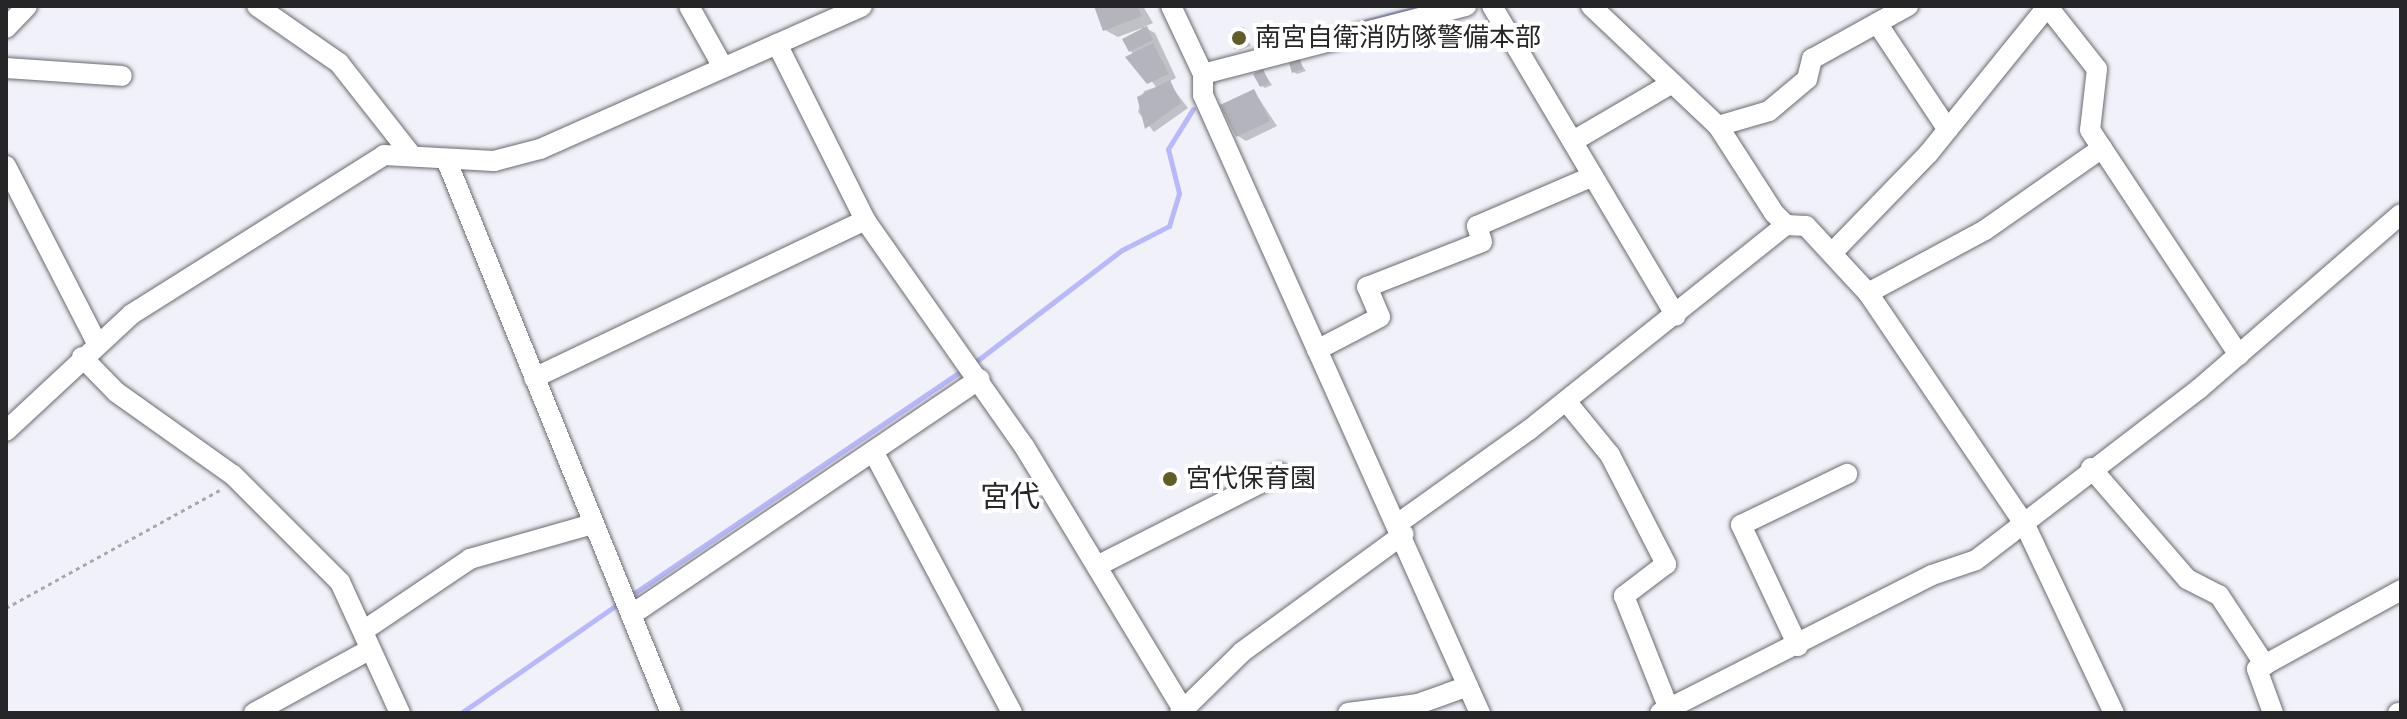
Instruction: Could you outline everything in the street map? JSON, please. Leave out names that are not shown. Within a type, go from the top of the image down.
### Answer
[{"type":"street","points":[[6,28],[27,6]]},
{"type":"street","points":[[257,6],[339,63],[409,152]]},
{"type":"street","points":[[689,6],[723,67]]},
{"type":"street","points":[[6,431],[90,350],[164,290],[357,168],[409,152],[446,159],[494,161],[540,149],[862,6]]},
{"type":"street","points":[[1171,6],[1203,74],[1203,95],[1317,350],[1402,528],[1480,713]]},
{"type":"street","points":[[1203,74],[1466,6]]},
{"type":"street","points":[[1492,6],[1575,140],[1676,316]]},
{"type":"street","points":[[1591,6],[1718,126],[1786,225]]},
{"type":"street","points":[[1718,126],[1769,111],[1807,79],[1812,59],[1908,6]]},
{"type":"street","points":[[1832,253],[1948,130],[2048,6],[2097,69],[2100,86],[2087,114],[2102,148],[2239,355]]},
{"type":"street","points":[[1877,23],[1948,130]]},
{"type":"street","points":[[777,44],[865,220],[974,370],[1099,565],[1181,710],[1242,652],[1676,316],[1786,225],[1806,226],[1868,293],[2025,525],[2114,713]]},
{"type":"street","points":[[6,68],[122,76]]},
{"type":"street","points":[[1575,140],[1672,83]]},
{"type":"street","points":[[1868,293],[1985,230],[2102,148]]},
{"type":"street","points":[[446,159],[671,713]]},
{"type":"street","points":[[6,166],[90,350],[116,392],[233,475],[340,582],[400,713]]},
{"type":"street","points":[[1317,350],[1380,317],[1367,287],[1482,242],[1477,226],[1593,176]]},
{"type":"street","points":[[1566,401],[1610,455],[1666,564],[1624,596],[1664,711],[1798,646],[1932,575],[1976,560],[2025,525],[2091,468],[2239,355],[2401,214]]},
{"type":"street","points":[[534,378],[865,220]]},
{"type":"street","points":[[627,604],[874,453],[974,370]]},
{"type":"street","points":[[874,453],[1012,713]]},
{"type":"street","points":[[2091,468],[2187,579],[2219,595],[2265,665]]},
{"type":"street","points":[[1099,565],[1280,473]]},
{"type":"street","points":[[1798,646],[1741,525],[1847,474]]},
{"type":"street","points":[[254,713],[366,640],[470,559],[593,524]]},
{"type":"street","points":[[2273,713],[2257,669],[2401,590]]},
{"type":"street","points":[[1348,713],[1418,704],[1468,686]]},
{"type":"path","points":[[6,608],[219,492],[233,475]]},
{"type":"building","points":[[1094,6],[1137,6],[1142,16],[1103,31]]},
{"type":"building","points":[[1147,26],[1153,40],[1129,52],[1122,39]]},
{"type":"building","name":"南宮自衛消防隊警備本部","points":[[1244,27],[1249,45],[1234,49],[1229,32]]},
{"type":"building","points":[[1153,43],[1169,74],[1147,84],[1125,57]]},
{"type":"building","points":[[1300,59],[1303,69],[1292,73],[1289,63]]},
{"type":"building","points":[[1263,69],[1269,83],[1260,87],[1253,74]]},
{"type":"building","points":[[1170,80],[1181,103],[1145,129],[1137,97]]},
{"type":"building","points":[[1254,89],[1270,121],[1236,137],[1220,105]]},
{"type":"waterway","points":[[1364,22],[1425,6]]},
{"type":"waterway","points":[[974,363],[1122,250],[1169,226],[1179,193],[1168,149],[1193,109]]},
{"type":"waterway","points":[[630,596],[966,368]]},
{"type":"waterway","points":[[461,713],[621,602]]},
{"type":"place","name":"南宮自衛消防隊警備本部","points":[[1239,38]]},
{"type":"place","name":"宮代保育園","points":[[1170,479]]},
{"type":"district","name":"宮代","points":[[1010,497]]}]
